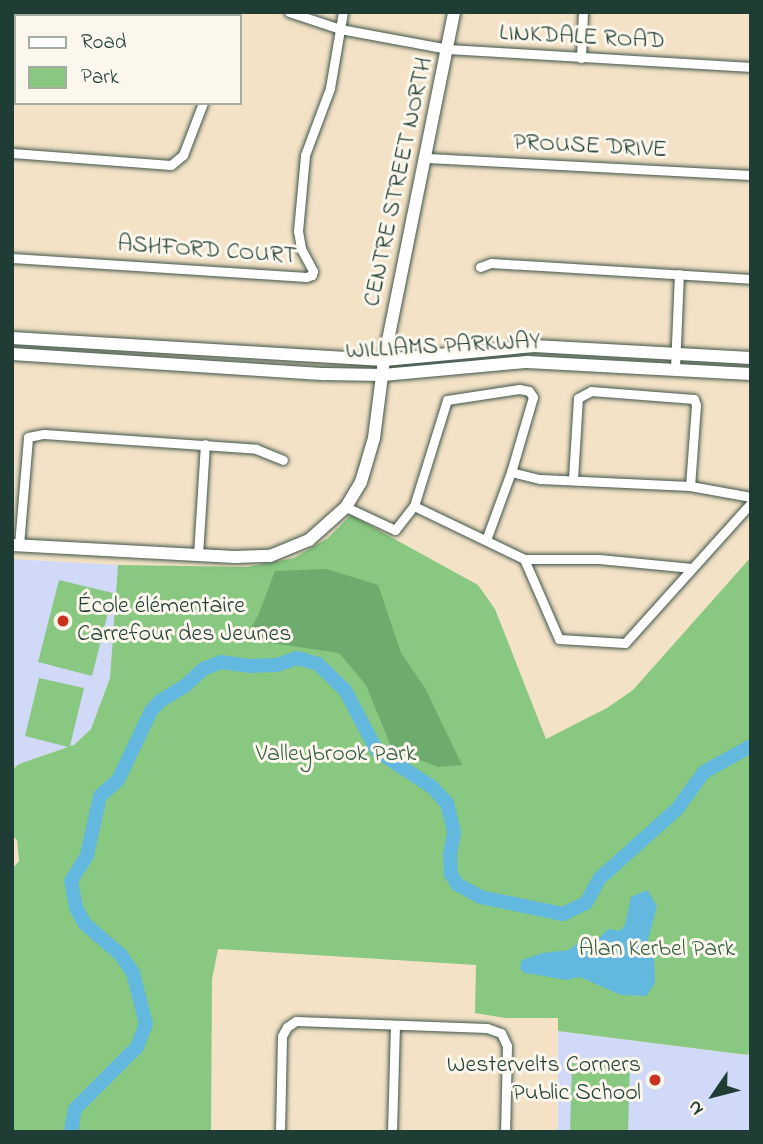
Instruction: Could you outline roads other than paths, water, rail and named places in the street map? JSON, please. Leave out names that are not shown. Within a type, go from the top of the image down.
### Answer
[{"type":"main road","name":"CENTRE STREET NORTH","points":[[15,545],[256,557],[283,553],[317,534],[346,507],[361,482],[368,461],[384,360],[427,158],[454,12]]},
{"type":"main road","name":"WILLIAMS PARKWAY","points":[[12,338],[384,360],[534,346],[751,358]]},
{"type":"main road","name":"WILLIAMS PARKWAY","points":[[12,354],[383,375],[527,362],[751,374]]},
{"type":"street","name":"LINKDALE ROAD","points":[[289,12],[340,29],[448,49],[751,67]]},
{"type":"street","points":[[340,29],[343,12]]},
{"type":"street","points":[[581,58],[583,12]]},
{"type":"street","name":"ASHFORD COURT","points":[[12,258],[306,277],[312,275],[313,271],[301,248],[298,231],[305,155],[330,88],[340,29]]},
{"type":"street","points":[[12,153],[171,165],[183,155],[202,105]]},
{"type":"street","name":"PROUSE DRIVE","points":[[427,158],[751,175]]},
{"type":"street","points":[[480,267],[491,263],[751,279]]},
{"type":"street","points":[[675,368],[679,274]]},
{"type":"street","points":[[346,507],[395,530],[414,506],[447,400],[519,388],[529,391],[533,397],[511,472],[486,540]]},
{"type":"street","points":[[573,479],[578,398],[591,391],[694,399],[696,405],[690,485]]},
{"type":"street","points":[[15,545],[28,438],[44,434],[205,444],[256,449],[283,460]]},
{"type":"street","points":[[198,555],[205,444]]},
{"type":"street","points":[[511,472],[540,479],[690,485],[751,497]]},
{"type":"street","points":[[524,559],[559,639],[625,643],[751,503]]},
{"type":"street","points":[[414,506],[524,559],[599,559],[692,568]]},
{"type":"street","points":[[280,1132],[282,1036],[287,1027],[296,1021],[487,1028],[501,1033],[507,1045],[505,1132]]},
{"type":"street","points":[[392,1132],[395,1026]]},
{"type":"water","points":[[647,890],[657,906],[648,940],[654,958],[655,983],[646,996],[621,995],[580,977],[566,980],[524,973],[520,968],[522,960],[543,953],[569,950],[584,938],[591,941],[598,939],[608,929],[620,931],[625,925],[631,897]]},
{"type":"waterway","points":[[71,1132],[75,1109],[137,1047],[146,1024],[133,973],[121,955],[85,924],[76,908],[71,881],[87,855],[100,796],[118,780],[151,711],[160,701],[185,686],[203,669],[221,662],[249,666],[277,665],[297,658],[318,664],[345,690],[377,751],[432,787],[447,803],[454,832],[450,855],[451,874],[457,884],[480,897],[563,914],[586,903],[600,878],[677,809],[704,772],[751,746]]},
{"type":"place","name":"École élémentaire Carrefour des Jeunes","points":[[63,621]]},
{"type":"place","name":"Westervelts Corners Public School","points":[[655,1080]]},
{"type":"park label","name":"Valleybrook Park","points":[[336,755]]},
{"type":"park label","name":"Alan Kerbel Park","points":[[657,950]]}]
